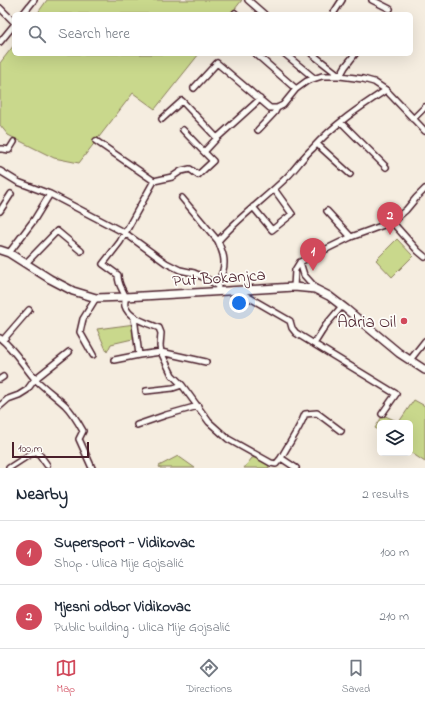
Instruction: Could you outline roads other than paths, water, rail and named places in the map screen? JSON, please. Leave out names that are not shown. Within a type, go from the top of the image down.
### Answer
[{"type":"main road","name":"Put Bokanjca","points":[[0,250],[9,253],[50,279],[73,291],[96,298],[125,298],[217,289],[237,290],[294,287],[315,290],[329,296],[398,353],[425,370]]},
{"type":"street","points":[[25,12],[34,0]]},
{"type":"street","points":[[248,0],[262,12]]},
{"type":"street","points":[[334,12],[342,0]]},
{"type":"street","points":[[372,0],[390,8]]},
{"type":"street","points":[[0,8],[12,21]]},
{"type":"street","points":[[0,42],[12,26]]},
{"type":"street","points":[[258,56],[296,88]]},
{"type":"street","points":[[287,56],[314,78]]},
{"type":"street","points":[[315,56],[340,76]]},
{"type":"street","points":[[340,76],[354,56]]},
{"type":"street","points":[[194,88],[217,64],[270,108],[277,108]]},
{"type":"street","points":[[258,130],[276,112],[277,108],[296,88],[314,78],[322,76],[340,76],[363,78],[374,82],[386,90],[425,131]]},
{"type":"street","points":[[218,241],[230,227],[288,176],[316,144],[363,104],[386,90]]},
{"type":"street","points":[[204,152],[217,138],[260,99]]},
{"type":"street","points":[[162,119],[182,101],[217,138]]},
{"type":"street","points":[[413,119],[425,107]]},
{"type":"street","points":[[342,122],[386,167]]},
{"type":"street","points":[[96,141],[154,181],[172,177],[181,171],[190,169],[198,175],[213,161],[183,130]]},
{"type":"street","points":[[0,149],[9,150],[14,142]]},
{"type":"street","points":[[316,144],[350,174]]},
{"type":"street","points":[[0,171],[18,182],[50,194],[125,233],[166,263],[180,270],[194,273],[205,278],[217,289],[223,269],[224,256],[218,241],[182,198]]},
{"type":"street","points":[[154,181],[120,242],[103,264],[118,275],[118,282],[125,298],[125,305],[128,312],[134,317],[159,328],[161,333],[161,352],[172,375],[182,385],[209,422],[228,439],[271,463],[276,464],[281,458],[301,424],[305,414],[318,413],[341,431]]},
{"type":"street","points":[[253,207],[272,230],[292,214],[274,189]]},
{"type":"street","points":[[294,287],[295,270],[300,262],[351,237],[392,222],[406,210],[425,189]]},
{"type":"street","points":[[0,211],[10,194]]},
{"type":"street","points":[[9,253],[34,220],[50,194]]},
{"type":"street","points":[[327,211],[351,237]]},
{"type":"street","points":[[392,222],[425,257]]},
{"type":"street","points":[[26,263],[57,231],[81,251]]},
{"type":"street","points":[[300,262],[304,275],[313,285],[315,290]]},
{"type":"street","points":[[237,290],[290,321],[292,328],[296,333],[359,370],[396,394],[382,414]]},
{"type":"street","points":[[93,355],[80,332],[83,319],[96,298]]},
{"type":"street","points":[[314,344],[326,325],[342,306]]},
{"type":"street","points":[[29,310],[1,339],[35,379],[66,406],[84,430],[79,439],[92,468]]},
{"type":"street","points":[[134,317],[139,355]]},
{"type":"street","points":[[410,360],[425,341]]},
{"type":"street","points":[[0,406],[8,399],[27,390],[35,379],[69,352]]},
{"type":"street","points":[[114,360],[161,352],[206,362]]},
{"type":"street","points":[[146,391],[173,388],[182,385]]},
{"type":"street","points":[[137,425],[198,406]]},
{"type":"street","points":[[9,468],[37,451],[47,465]]},
{"type":"street","points":[[281,458],[296,468]]},
{"type":"place","name":"Mjesni odbor Vidikovac","points":[[390,235]]},
{"type":"place","name":"Supersport - Vidikovac","points":[[313,271]]},
{"type":"place","name":"Adria Oil","points":[[404,321]]}]
